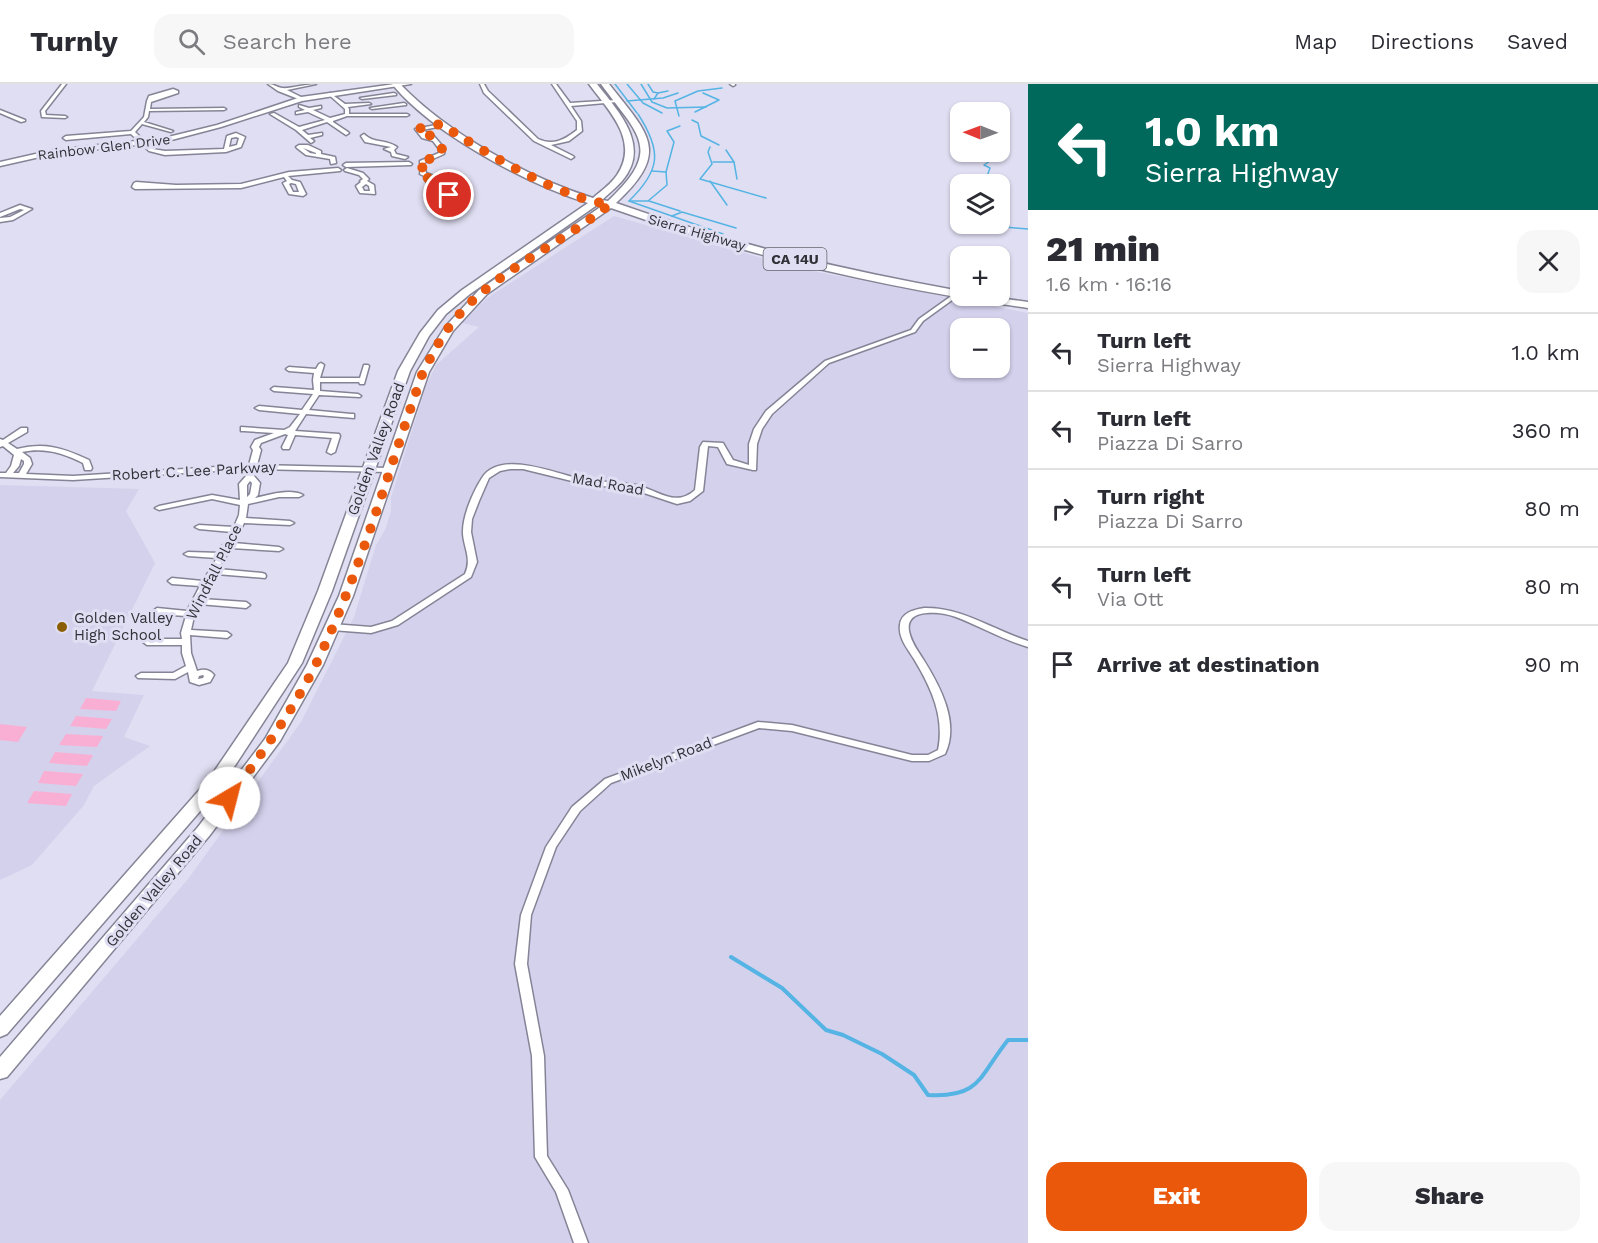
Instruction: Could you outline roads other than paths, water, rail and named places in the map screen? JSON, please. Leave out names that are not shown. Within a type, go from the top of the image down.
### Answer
[{"type":"main road","name":"Sierra Highway","points":[[407,84],[425,103],[486,145],[602,202]]},
{"type":"main road","name":"Golden Valley Road","points":[[0,1071],[204,831],[272,741],[315,664],[346,596],[423,372],[441,337],[458,316],[483,292],[602,202],[620,178],[630,153],[629,139],[624,125],[593,84]]},
{"type":"main road","name":"Golden Valley Road","points":[[0,1029],[215,783],[295,663],[321,602],[404,370],[424,335],[442,312],[501,266],[602,202],[632,186],[645,163],[646,150],[642,134],[605,84]]},
{"type":"main road","name":"Sierra Highway","points":[[396,88],[441,124],[511,166],[602,202],[762,250],[950,293]]},
{"type":"main road","name":"Sierra Highway","points":[[1010,302],[1028,305]]},
{"type":"street","points":[[64,84],[43,111],[44,116],[65,117]]},
{"type":"street","points":[[270,84],[346,133]]},
{"type":"street","points":[[280,90],[314,84]]},
{"type":"street","name":"Rainbow Glen Drive","points":[[0,164],[53,152],[143,143],[207,129],[330,94],[396,88],[407,84]]},
{"type":"street","points":[[482,84],[486,92],[546,145],[571,157]]},
{"type":"street","points":[[546,145],[567,140],[580,130],[579,121],[554,84]]},
{"type":"street","points":[[362,98],[396,88]]},
{"type":"street","points":[[142,123],[149,101],[151,97],[166,91],[176,92],[159,100],[149,101]]},
{"type":"street","points":[[358,93],[372,107]]},
{"type":"street","points":[[330,94],[344,106],[348,112],[347,115]]},
{"type":"street","points":[[568,105],[617,101]]},
{"type":"street","points":[[344,106],[372,107],[404,104]]},
{"type":"street","points":[[298,113],[319,107]]},
{"type":"street","points":[[147,110],[224,109]]},
{"type":"street","points":[[0,111],[23,121]]},
{"type":"street","points":[[272,114],[298,129],[308,138]]},
{"type":"street","points":[[298,129],[330,122],[347,115],[393,118],[407,116]]},
{"type":"street","points":[[270,122],[292,116]]},
{"type":"street","points":[[359,124],[371,117]]},
{"type":"street","points":[[132,132],[135,126],[142,123],[171,131]]},
{"type":"street","points":[[376,142],[381,148],[392,150],[394,155],[420,164],[441,154],[440,144],[417,129],[441,124]]},
{"type":"street","points":[[339,129],[350,127]]},
{"type":"street","points":[[66,138],[132,132]]},
{"type":"street","points":[[132,132],[151,150],[165,153],[226,150]]},
{"type":"street","points":[[292,138],[308,138],[320,134]]},
{"type":"street","points":[[319,155],[319,158],[324,161],[349,169],[358,165],[394,164],[408,161]]},
{"type":"street","points":[[420,164],[423,174],[431,176],[428,181],[437,186]]},
{"type":"street","points":[[176,186],[135,187],[136,184],[144,183],[176,186],[194,188],[252,185],[257,181],[327,170],[336,166]]},
{"type":"street","points":[[349,169],[354,179],[363,182]]},
{"type":"street","points":[[285,175],[290,181]]},
{"type":"street","points":[[0,215],[20,207],[29,209],[11,219],[0,220]]},
{"type":"street","name":"Mad Road","points":[[332,627],[371,630],[395,623],[468,575],[474,567],[474,558],[468,540],[467,523],[486,477],[491,472],[508,468],[544,470],[588,483],[636,487],[675,502],[694,497],[699,491],[706,444],[720,445],[730,462],[753,468],[753,444],[763,421],[827,362],[913,331],[921,320],[950,302]]},
{"type":"street","points":[[316,380],[362,381],[366,366]]},
{"type":"street","points":[[250,467],[257,450],[264,449],[273,438],[288,434],[293,429],[317,392],[316,380],[320,368],[289,369]]},
{"type":"street","points":[[274,389],[358,396]]},
{"type":"street","points":[[259,408],[351,416]]},
{"type":"street","points":[[244,429],[336,436],[331,452]]},
{"type":"street","points":[[1,442],[24,430]]},
{"type":"street","points":[[286,447],[288,434]]},
{"type":"street","points":[[1,442],[19,452],[27,460],[28,464],[21,476]]},
{"type":"street","points":[[19,452],[35,446],[47,446],[86,462],[88,468]]},
{"type":"street","points":[[4,475],[15,466],[19,452]]},
{"type":"street","name":"Robert C. Lee Parkway","points":[[4,475],[73,478],[250,467],[388,470]]},
{"type":"street","name":"Windfall Place","points":[[141,676],[175,676],[192,671],[186,659],[185,637],[191,614],[241,519],[244,502],[254,495],[256,483],[250,477],[250,467]]},
{"type":"street","points":[[159,508],[212,497],[244,502],[279,495],[299,495]]},
{"type":"street","points":[[241,519],[290,523]]},
{"type":"street","points":[[199,527],[235,530]]},
{"type":"street","points":[[227,545],[279,549]]},
{"type":"street","points":[[188,554],[221,556]]},
{"type":"street","points":[[213,571],[262,576]]},
{"type":"street","points":[[172,581],[205,584]]},
{"type":"street","points":[[196,601],[246,605]]},
{"type":"street","points":[[157,611],[191,614]]},
{"type":"street","name":"Mikelyn Road","points":[[581,1243],[562,1190],[541,1156],[538,1056],[521,964],[526,915],[551,847],[576,809],[608,781],[758,725],[792,728],[892,754],[930,758],[942,752],[946,741],[945,715],[905,632],[904,624],[907,617],[917,612],[950,612],[1028,644]]},
{"type":"street","points":[[147,642],[227,635]]},
{"type":"waterway","points":[[615,84],[628,101]]},
{"type":"waterway","points":[[627,84],[640,100]]},
{"type":"waterway","points":[[641,84],[650,99]]},
{"type":"waterway","points":[[648,84],[653,92],[658,93]]},
{"type":"waterway","points":[[677,108],[675,101],[698,91],[722,88]]},
{"type":"waterway","points":[[658,93],[668,91]]},
{"type":"waterway","points":[[654,99],[658,93]]},
{"type":"waterway","points":[[654,99],[678,93]]},
{"type":"waterway","points":[[703,93],[719,100],[705,107]]},
{"type":"waterway","points":[[640,100],[650,99]]},
{"type":"waterway","points":[[650,99],[667,108],[677,108]]},
{"type":"waterway","points":[[628,101],[640,100]]},
{"type":"waterway","points":[[640,100],[662,113]]},
{"type":"waterway","points":[[628,101],[637,113]]},
{"type":"waterway","points":[[677,108],[705,107]]},
{"type":"waterway","points":[[695,112],[705,107]]},
{"type":"waterway","points":[[677,108],[679,116]]},
{"type":"waterway","points":[[638,114],[651,139],[654,160],[647,180],[629,201],[723,234]]},
{"type":"waterway","points":[[692,120],[698,123],[701,136],[719,145]]},
{"type":"waterway","points":[[666,172],[674,142],[667,131],[680,126]]},
{"type":"waterway","points":[[710,147],[708,152],[712,164],[700,179],[711,182]]},
{"type":"waterway","points":[[726,150],[734,162]]},
{"type":"waterway","points":[[713,162],[734,162]]},
{"type":"waterway","points":[[734,162],[737,179]]},
{"type":"waterway","points":[[988,162],[984,165],[990,168],[988,174]]},
{"type":"waterway","points":[[652,171],[666,172]]},
{"type":"waterway","points":[[630,201],[648,201],[667,185],[666,172]]},
{"type":"waterway","points":[[711,182],[766,198]]},
{"type":"waterway","points":[[711,182],[727,205]]},
{"type":"waterway","points":[[649,201],[680,211]]},
{"type":"waterway","points":[[672,216],[682,212],[736,228]]},
{"type":"waterway","points":[[1010,227],[1028,229]]},
{"type":"waterway","points":[[731,957],[782,988],[826,1030],[843,1035],[882,1054],[914,1075],[928,1095],[959,1093],[969,1088],[984,1074],[1008,1040],[1028,1040]]},
{"type":"place","name":"Golden Valley High School","points":[[62,627]]}]
